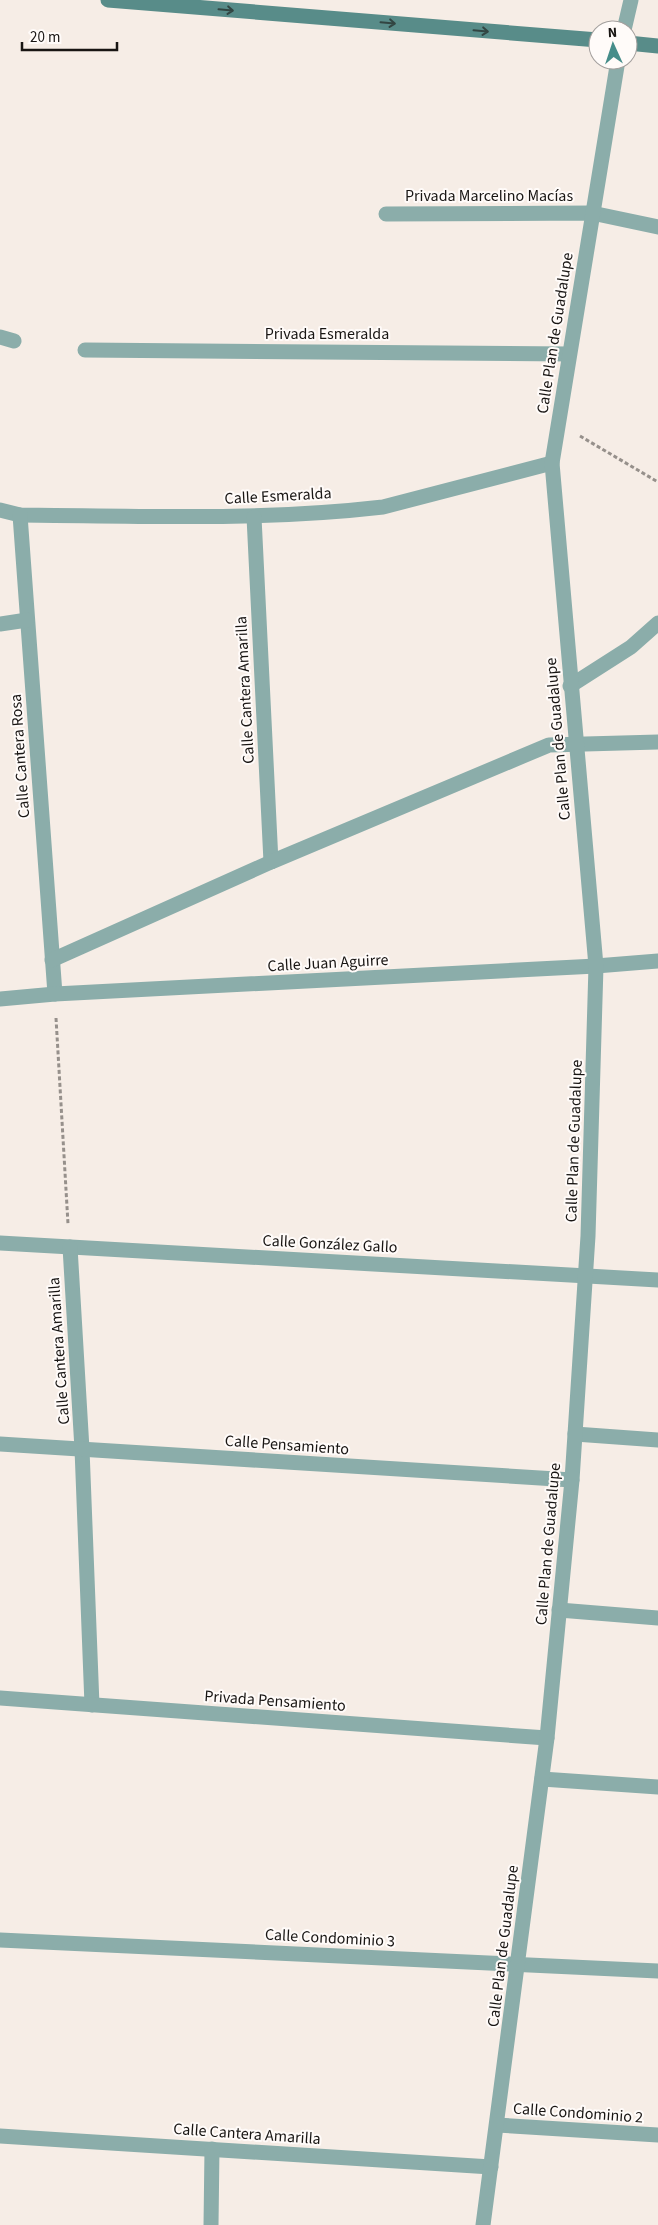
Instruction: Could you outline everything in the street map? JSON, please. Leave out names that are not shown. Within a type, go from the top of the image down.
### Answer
[{"type":"main road","points":[[108,0],[588,39]]},
{"type":"main road","points":[[638,44],[658,46]]},
{"type":"street","points":[[626,20],[631,0]]},
{"type":"street","name":"Calle Plan de Guadalupe","points":[[483,2225],[547,1738],[572,1480],[585,1276],[596,966],[575,744],[552,463],[616,70]]},
{"type":"street","name":"Privada Marcelino Macías","points":[[386,214],[592,213],[623,218],[658,227]]},
{"type":"street","name":"Privada Esmeralda","points":[[86,350],[569,354]]},
{"type":"street","name":"Calle Esmeralda","points":[[0,510],[20,515],[254,516],[383,507],[552,463]]},
{"type":"street","name":"Calle Cantera Rosa","points":[[20,515],[54,994]]},
{"type":"street","name":"Calle Cantera Amarilla","points":[[254,516],[271,862]]},
{"type":"street","points":[[0,624],[27,620]]},
{"type":"street","points":[[570,686],[632,647],[658,623]]},
{"type":"street","points":[[52,960],[271,862],[549,745],[658,742]]},
{"type":"street","name":"Calle Juan Aguirre","points":[[0,999],[54,994],[596,966],[658,961]]},
{"type":"street","name":"Calle González Gallo","points":[[0,1243],[658,1280]]},
{"type":"street","name":"Calle Cantera Amarilla","points":[[70,1247],[82,1450],[92,1705]]},
{"type":"street","points":[[575,1434],[658,1440]]},
{"type":"street","name":"Calle Pensamiento","points":[[0,1444],[572,1480]]},
{"type":"street","points":[[560,1610],[658,1618]]},
{"type":"street","name":"Privada Pensamiento","points":[[0,1698],[547,1738]]},
{"type":"street","points":[[542,1779],[658,1787]]},
{"type":"street","name":"Calle Condominio 3","points":[[0,1940],[658,1971]]},
{"type":"street","name":"Calle Condominio 2","points":[[497,2126],[658,2136]]},
{"type":"street","name":"Calle Cantera Amarilla","points":[[0,2136],[491,2167]]},
{"type":"street","points":[[211,2225],[212,2149]]},
{"type":"path","points":[[558,423],[658,482]]},
{"type":"path","points":[[54,994],[70,1247]]}]
